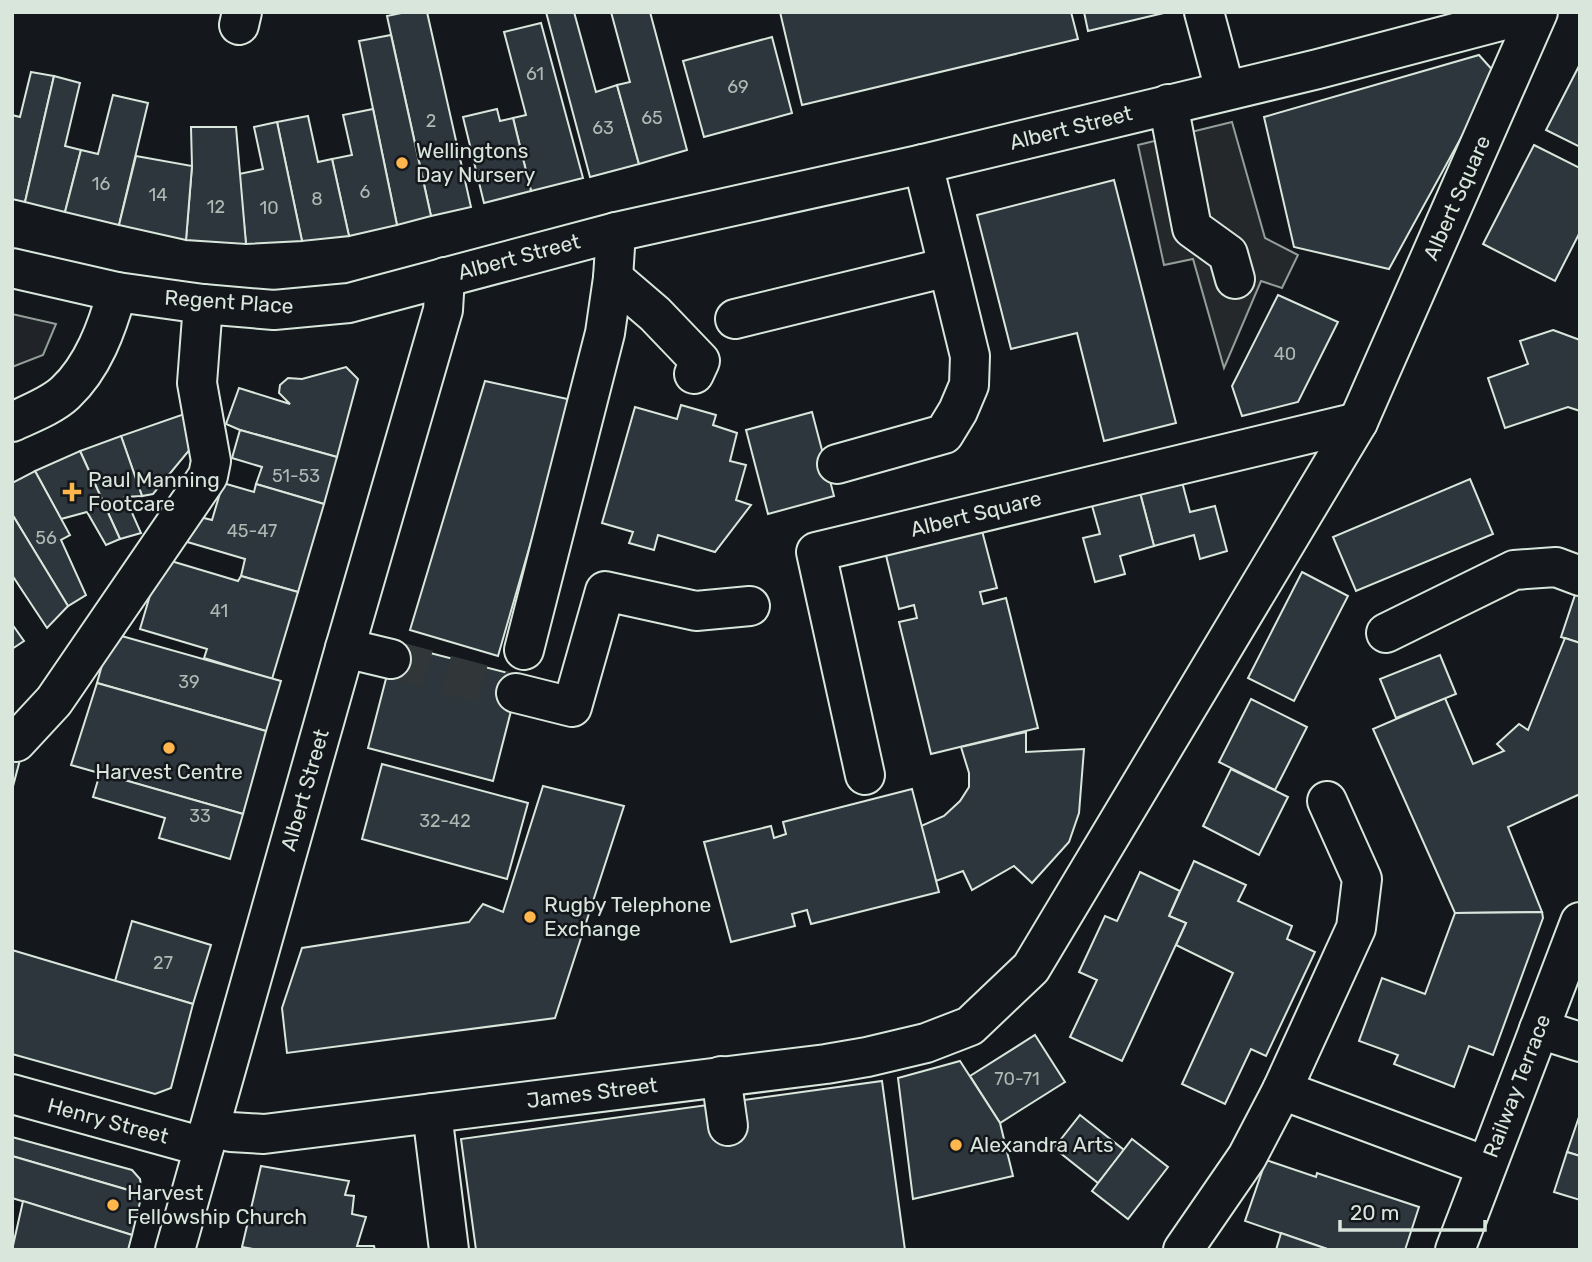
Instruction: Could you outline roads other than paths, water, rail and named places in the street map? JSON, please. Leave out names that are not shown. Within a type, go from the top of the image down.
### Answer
[{"type":"street","points":[[1204,12],[1224,90]]},
{"type":"street","name":"Albert Street","points":[[175,1250],[443,310],[445,276],[616,232],[923,164],[1318,69],[1536,12]]},
{"type":"street","name":"Albert Square","points":[[970,1026],[1031,968],[1358,422],[1536,12]]},
{"type":"street","points":[[1168,104],[1192,228],[1228,254],[1235,279]]},
{"type":"street","points":[[837,464],[944,434],[969,385],[970,356],[923,164]]},
{"type":"street","points":[[524,650],[605,333],[614,278],[616,232]]},
{"type":"street","points":[[736,319],[948,267]]},
{"type":"street","name":"Regent Place","points":[[12,268],[117,292],[203,304],[274,310],[349,303],[445,276]]},
{"type":"street","points":[[614,278],[655,314],[700,361],[694,374]]},
{"type":"street","points":[[12,422],[64,393],[85,368],[92,359],[109,320],[117,292]]},
{"type":"street","points":[[16,742],[54,701],[208,476],[211,461],[197,383],[203,304]]},
{"type":"street","name":"Albert Square","points":[[865,775],[816,552],[1358,422]]},
{"type":"street","points":[[1386,633],[1514,570],[1556,567],[1580,576]]},
{"type":"street","points":[[516,693],[572,707],[605,591],[696,611],[750,606]]},
{"type":"street","points":[[345,648],[391,659]]},
{"type":"street","points":[[1183,1250],[1247,1157],[1282,1090],[1356,928],[1362,880],[1327,802]]},
{"type":"street","name":"Railway Terrace","points":[[1455,1250],[1580,922]]},
{"type":"street","name":"James Street","points":[[207,1137],[231,1132],[264,1134],[867,1057],[926,1044],[970,1026]]},
{"type":"street","points":[[1539,1029],[1580,1042]]},
{"type":"street","points":[[721,1076],[728,1126]]},
{"type":"street","points":[[1282,1090],[1486,1166]]},
{"type":"street","name":"Henry Street","points":[[12,1094],[207,1137]]},
{"type":"street","points":[[432,1113],[449,1250]]},
{"type":"tunnel","points":[[391,659],[516,693]]},
{"type":"place","name":"Wellingtons Day Nursery","points":[[402,163]]},
{"type":"place","name":"Paul Manning Footcare","points":[[72,492]]},
{"type":"place","name":"Harvest Centre","points":[[169,748]]},
{"type":"place","name":"Rugby Telephone Exchange","points":[[530,917]]},
{"type":"place","name":"Alexandra Arts","points":[[956,1145]]},
{"type":"place","name":"Harvest Fellowship Church","points":[[113,1205]]}]
